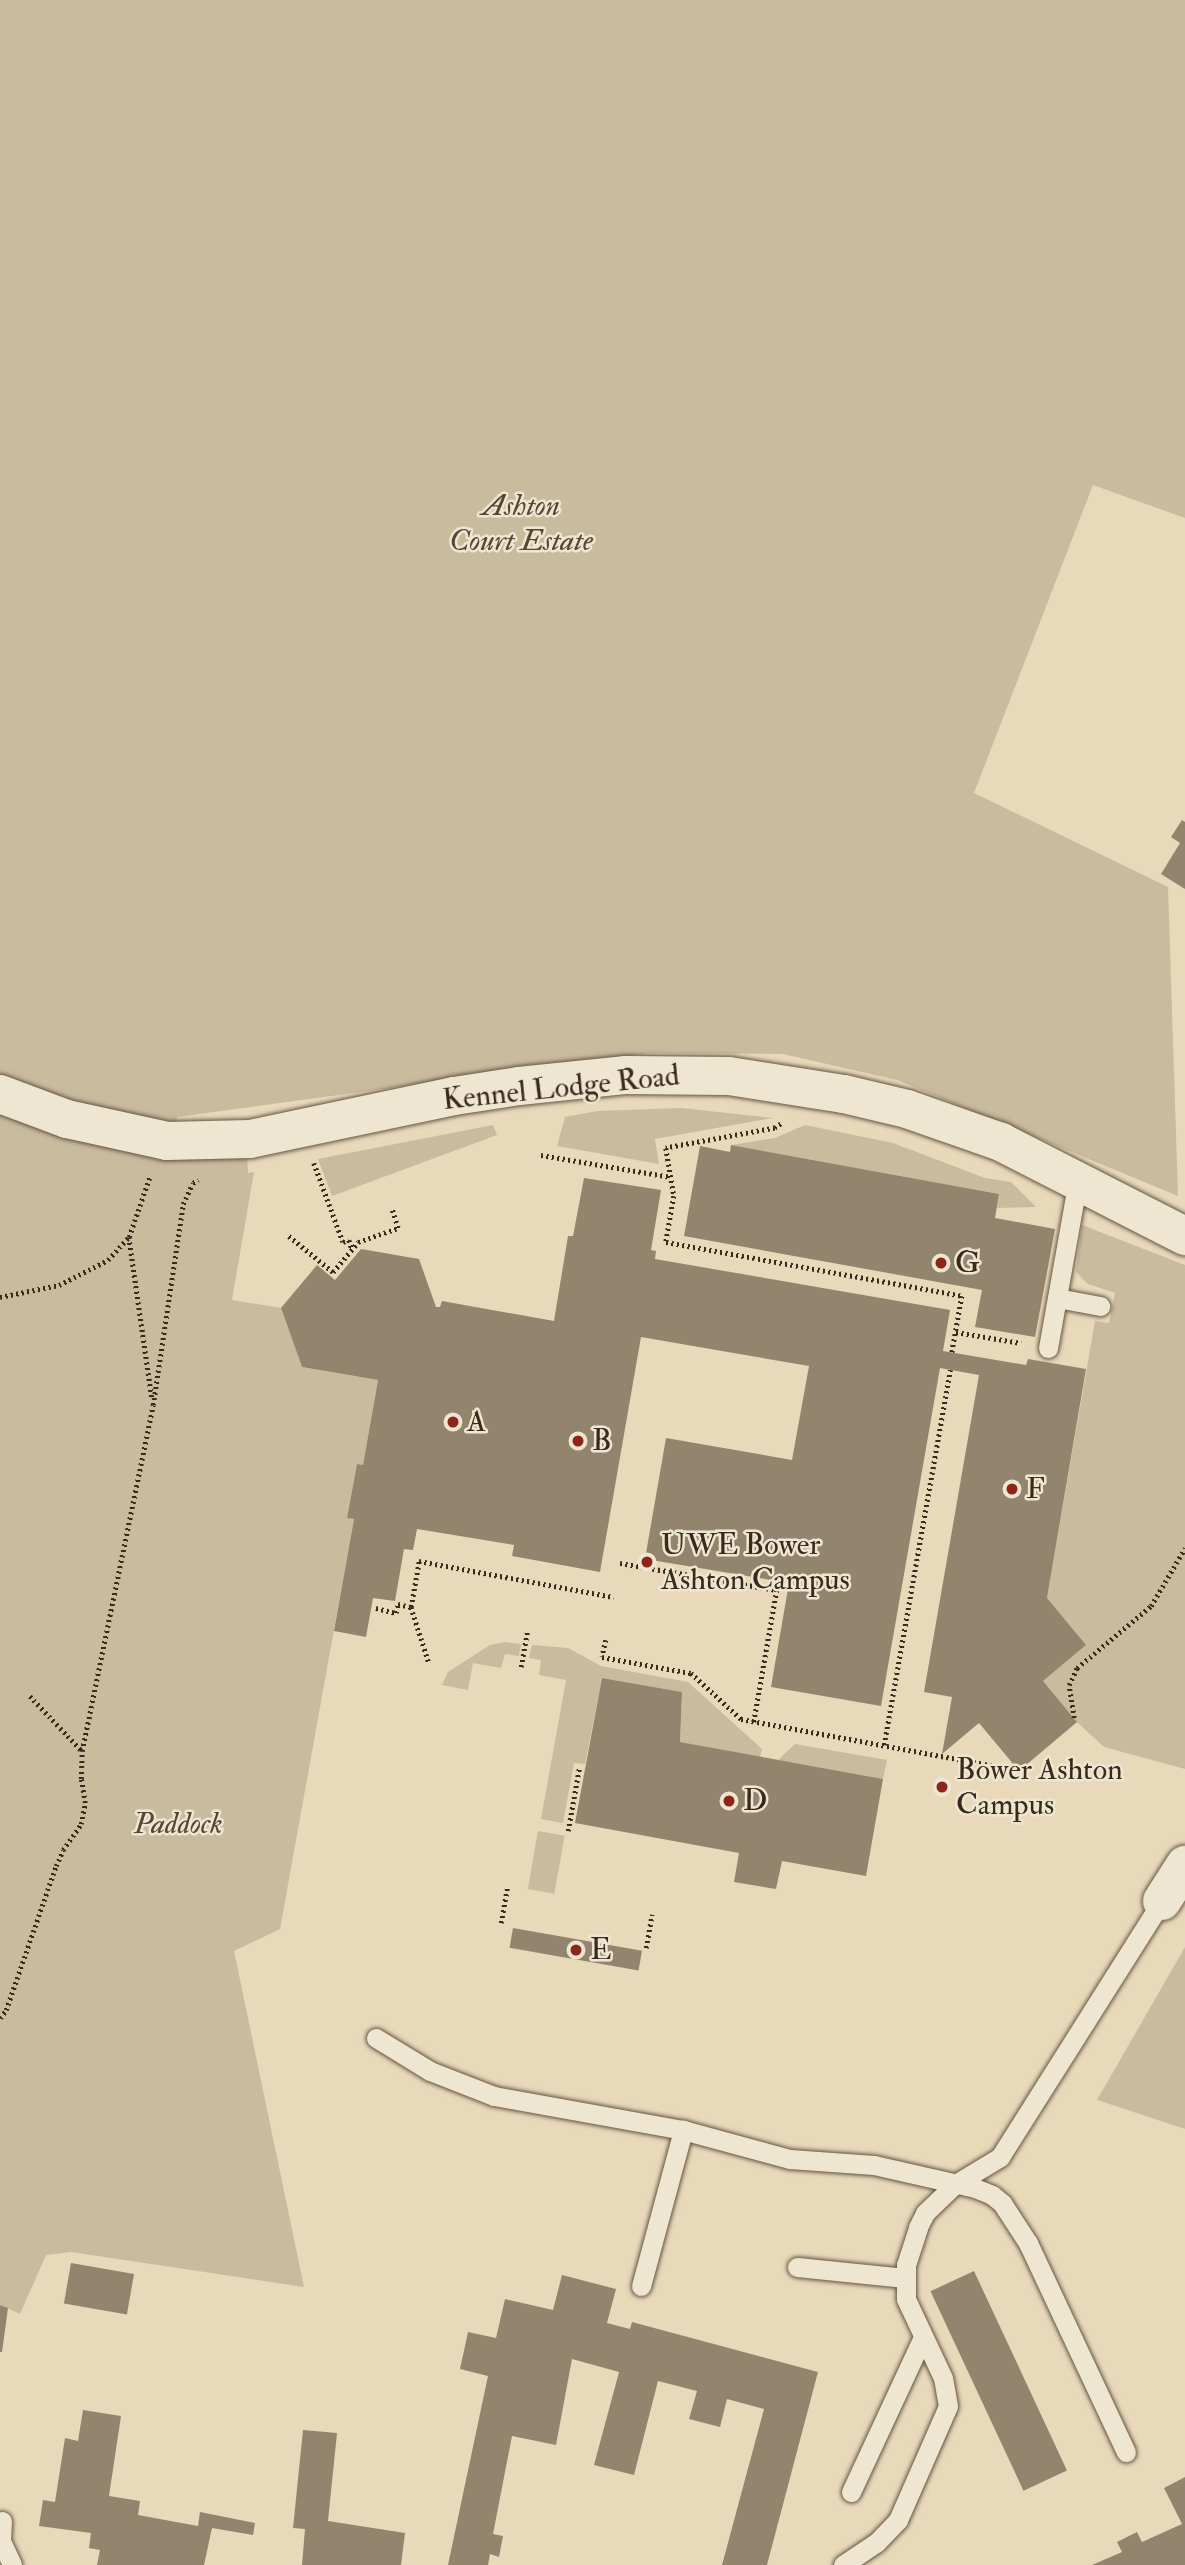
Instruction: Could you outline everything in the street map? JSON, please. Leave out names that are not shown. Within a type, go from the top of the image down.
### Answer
[{"type":"street","name":"Kennel Lodge Road","points":[[0,1094],[67,1119],[167,1141],[250,1139],[454,1096],[519,1086],[626,1075],[729,1076],[788,1084],[907,1109],[1001,1142],[1185,1236]]},
{"type":"street","points":[[1163,1901],[1185,1865]]},
{"type":"lane","points":[[1048,1348],[1079,1180]]},
{"type":"lane","points":[[1057,1298],[1100,1306]]},
{"type":"lane","points":[[843,2565],[876,2543],[898,2519],[945,2419],[948,2389],[906,2299],[905,2278],[911,2243],[925,2213],[954,2185],[1000,2157],[1163,1901]]},
{"type":"lane","points":[[376,2038],[430,2071],[494,2096],[683,2130],[790,2159],[874,2165],[975,2188],[992,2195],[1002,2203],[1018,2225],[1126,2452]]},
{"type":"lane","points":[[641,2286],[683,2130]]},
{"type":"lane","points":[[797,2267],[905,2278]]},
{"type":"lane","points":[[851,2492],[923,2337]]},
{"type":"lane","points":[[2,2521],[1,2540],[12,2565]]},
{"type":"path","points":[[791,1118],[775,1128],[666,1148],[674,1196],[666,1242],[962,1296],[953,1353]]},
{"type":"path","points":[[0,1297],[59,1286],[108,1260],[129,1237],[157,1155],[167,1141]]},
{"type":"path","points":[[310,1152],[343,1242],[349,1240],[352,1250]]},
{"type":"path","points":[[541,1155],[671,1177]]},
{"type":"path","points":[[0,2018],[56,1866],[63,1850],[81,1824],[85,1803],[81,1779],[82,1751],[153,1405],[183,1204],[193,1183],[201,1178]]},
{"type":"path","points":[[289,1236],[333,1272],[358,1242],[398,1228],[391,1210]]},
{"type":"path","points":[[129,1237],[153,1405]]},
{"type":"path","points":[[956,1332],[1048,1348]]},
{"type":"path","points":[[884,1745],[950,1370]]},
{"type":"path","points":[[1074,1718],[1069,1685],[1077,1668],[1151,1606],[1185,1548]]},
{"type":"path","points":[[429,1663],[411,1607],[419,1562],[614,1597]]},
{"type":"path","points":[[620,1563],[777,1590],[754,1722]]},
{"type":"path","points":[[376,1608],[396,1612],[398,1604],[411,1607]]},
{"type":"path","points":[[521,1667],[527,1633]]},
{"type":"path","points":[[606,1640],[602,1657],[691,1673],[741,1719],[1012,1769],[1015,1766]]},
{"type":"path","points":[[30,1696],[82,1751]]},
{"type":"path","points":[[568,1830],[579,1769]]},
{"type":"path","points":[[501,1923],[507,1889]]},
{"type":"path","points":[[646,1948],[652,1915]]},
{"type":"green space","name":"Ashton Court Estate","points":[[0,0],[1185,0],[1185,518],[1093,485],[974,793],[1168,887],[1178,1196],[897,1080],[783,1054],[648,1053],[177,1117],[171,1158],[247,1153],[248,1173],[254,1172],[232,1300],[281,1308],[302,1367],[378,1380],[363,1465],[357,1464],[347,1518],[354,1519],[280,1929],[234,1951],[304,2287],[71,2252],[46,2255],[20,2314],[0,2305]]},
{"type":"green space","points":[[681,1108],[773,1118],[655,1139],[659,1164],[557,1146],[565,1117],[597,1111]]},
{"type":"green space","points":[[493,1125],[497,1135],[332,1196],[318,1159]]},
{"type":"green space","points":[[805,1125],[893,1143],[985,1178],[1011,1182],[1036,1207],[997,1208],[999,1194],[731,1145],[775,1138]]},
{"type":"green space","points":[[1082,1225],[1185,1265],[1185,1769],[1104,1747],[1077,1722],[1043,1681],[1086,1645],[1047,1598],[1095,1321],[1109,1323],[1115,1293],[1088,1284],[1076,1272]]},
{"type":"green space","points":[[505,1642],[521,1644],[519,1656],[505,1654],[501,1668],[473,1663],[468,1690],[442,1685],[448,1672],[490,1645]]},
{"type":"green space","points":[[532,1645],[568,1648],[601,1666],[688,1682],[762,1749],[760,1757],[680,1742],[682,1692],[602,1678],[585,1764],[574,1763],[563,1823],[541,1819],[566,1680],[539,1675],[541,1660],[529,1658]]},
{"type":"green space","points":[[795,1744],[887,1760],[883,1779],[778,1760]]},
{"type":"green space","points":[[538,1831],[565,1836],[554,1894],[528,1889]]},
{"type":"green space","points":[[1185,1947],[1185,2129],[1097,2100]]},
{"type":"building","points":[[1182,820],[1185,822],[1185,889],[1161,874],[1180,843],[1171,837]]},
{"type":"building","name":"G","points":[[731,1145],[999,1194],[995,1218],[1055,1229],[1035,1337],[975,1327],[982,1290],[684,1236],[700,1146],[730,1152]]},
{"type":"building","points":[[584,1178],[661,1190],[651,1250],[656,1251],[655,1259],[950,1310],[943,1351],[1026,1365],[1028,1359],[1086,1369],[1047,1598],[1086,1645],[1043,1681],[1077,1722],[1019,1771],[979,1723],[942,1754],[952,1697],[924,1692],[979,1375],[940,1368],[881,1706],[771,1687],[789,1583],[645,1559],[666,1438],[792,1460],[809,1366],[641,1337],[600,1572],[512,1556],[514,1545],[417,1529],[413,1550],[404,1549],[395,1601],[373,1598],[366,1637],[334,1631],[354,1519],[347,1518],[357,1464],[363,1465],[378,1380],[302,1367],[281,1308],[317,1265],[335,1280],[361,1249],[419,1259],[436,1307],[440,1307],[442,1301],[554,1321],[568,1236],[573,1236]]},
{"type":"building","name":"D","points":[[602,1678],[682,1692],[680,1742],[883,1779],[866,1876],[782,1861],[776,1889],[734,1882],[739,1853],[575,1823]]},
{"type":"building","name":"E","points":[[513,1928],[642,1951],[639,1970],[510,1948]]},
{"type":"building","points":[[71,2263],[134,2274],[127,2314],[64,2303]]},
{"type":"building","points":[[974,2271],[1067,2470],[1023,2491],[930,2291]]},
{"type":"building","points":[[562,2275],[616,2289],[607,2323],[630,2329],[632,2322],[818,2372],[767,2565],[722,2565],[764,2409],[727,2399],[720,2427],[689,2419],[697,2391],[658,2381],[634,2475],[594,2465],[619,2372],[572,2359],[556,2445],[512,2436],[493,2534],[503,2536],[499,2557],[490,2554],[488,2565],[448,2565],[488,2376],[460,2369],[468,2332],[496,2338],[505,2299],[553,2310]]},
{"type":"building","points":[[0,2305],[8,2308],[2,2352],[0,2352]]},
{"type":"building","points":[[83,2410],[121,2416],[109,2496],[140,2501],[138,2515],[198,2526],[200,2512],[255,2523],[253,2535],[212,2528],[204,2565],[97,2565],[100,2550],[89,2548],[91,2533],[39,2526],[43,2500],[55,2502],[65,2438],[78,2441]]},
{"type":"building","points":[[303,2430],[337,2433],[328,2521],[405,2533],[401,2565],[302,2565],[305,2529],[293,2528]]},
{"type":"building","points":[[1185,2477],[1185,2565],[1092,2565],[1122,2552],[1117,2542],[1137,2532],[1142,2542],[1182,2524],[1164,2488]]},
{"type":"place","name":"G","points":[[941,1263]]},
{"type":"place","name":"A","points":[[453,1422]]},
{"type":"place","name":"B","points":[[578,1441]]},
{"type":"place","name":"F","points":[[1012,1489]]},
{"type":"place","name":"UWE Bower Ashton Campus","points":[[647,1562]]},
{"type":"place","name":"Bower Ashton Campus","points":[[942,1787]]},
{"type":"place","name":"D","points":[[729,1801]]},
{"type":"place","name":"E","points":[[576,1950]]},
{"type":"park label","name":"Paddock","points":[[178,1824]]}]
